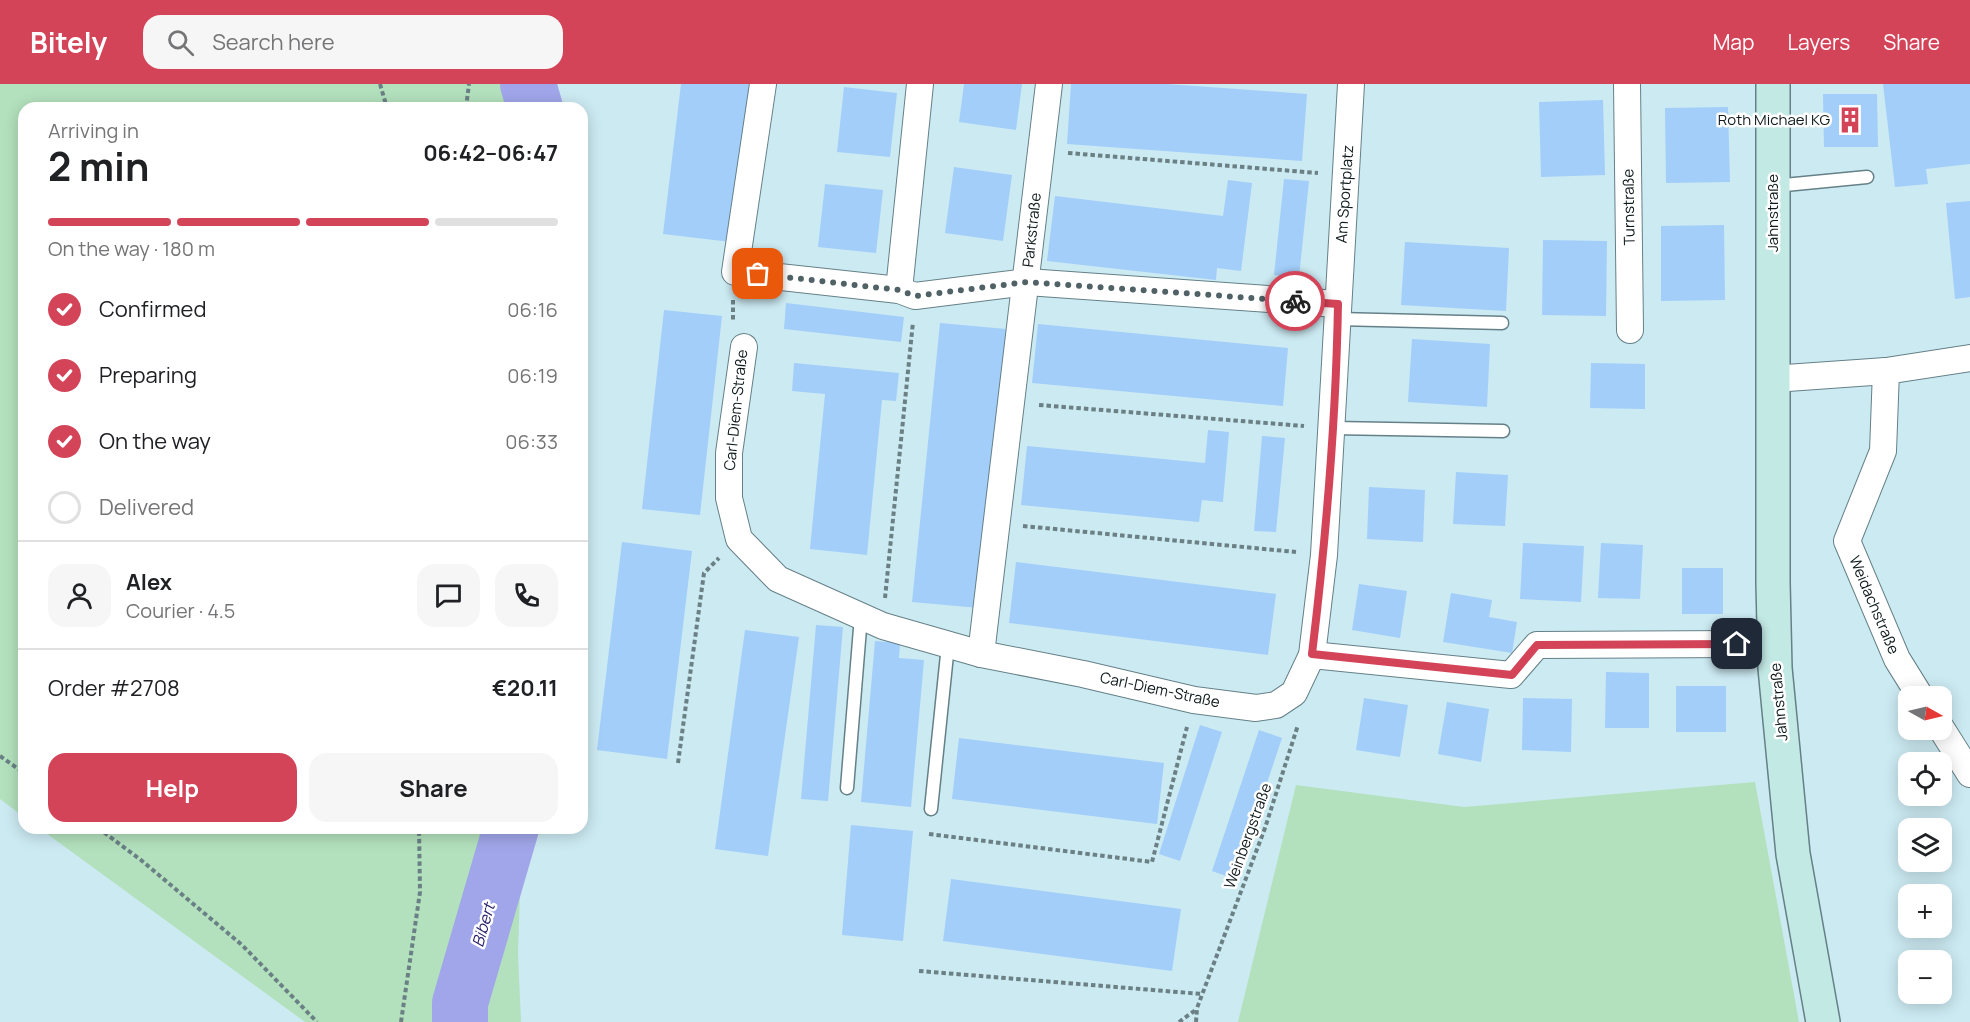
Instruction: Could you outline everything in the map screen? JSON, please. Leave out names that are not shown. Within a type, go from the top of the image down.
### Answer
[{"type":"main road","name":"Jahnstraße","points":[[1773,84],[1775,668],[1793,854],[1823,1022]]},
{"type":"street","points":[[735,272],[762,84]]},
{"type":"street","points":[[907,293],[920,84]]},
{"type":"street","name":"Parkstraße","points":[[735,272],[907,293],[1027,282],[1049,84]]},
{"type":"street","name":"Am Sportplatz","points":[[1312,654],[1324,555],[1333,428],[1337,312],[1352,84]]},
{"type":"street","name":"Turnstraße","points":[[1627,84],[1630,330]]},
{"type":"street","points":[[981,654],[1027,282],[1337,312]]},
{"type":"street","name":"Carl-Diem-Straße","points":[[744,347],[729,453],[729,498],[739,538],[778,579],[872,621],[948,645],[1194,700],[1256,708],[1276,705],[1294,693],[1312,654]]},
{"type":"street","points":[[1773,379],[1886,371],[1970,358]]},
{"type":"street","name":"Weidachstraße","points":[[1886,371],[1883,451],[1847,541],[1897,659],[1914,686]]},
{"type":"street","points":[[1312,654],[1512,675],[1537,645],[1737,644]]},
{"type":"street","points":[[1949,740],[1970,774]]},
{"type":"lane","points":[[1773,186],[1867,177]]},
{"type":"lane","points":[[1337,312],[1502,322]]},
{"type":"lane","points":[[1333,428],[1503,431]]},
{"type":"lane","points":[[847,788],[872,621]]},
{"type":"lane","points":[[931,809],[948,645]]},
{"type":"path","points":[[380,84],[385,102]]},
{"type":"path","points":[[467,102],[469,84]]},
{"type":"path","points":[[1041,151],[1346,175]]},
{"type":"path","name":"Carl-Diem-Straße","points":[[735,272],[732,318],[744,347]]},
{"type":"path","points":[[872,621],[907,293]]},
{"type":"path","points":[[1012,402],[1333,428]]},
{"type":"path","points":[[997,523],[1324,555]]},
{"type":"path","points":[[678,763],[704,573],[739,538]]},
{"type":"path","points":[[929,834],[1152,862],[1194,700]]},
{"type":"path","name":"Weinbergstraße","points":[[1196,1022],[1197,1008],[1265,828],[1300,721]]},
{"type":"path","points":[[0,756],[18,769]]},
{"type":"path","points":[[106,834],[141,860],[242,945],[317,1022]]},
{"type":"path","points":[[401,1022],[420,892],[419,834]]},
{"type":"path","points":[[919,971],[1202,994]]},
{"type":"path","points":[[1179,1022],[1197,1008]]},
{"type":"green space","points":[[0,84],[549,84],[548,102],[18,102],[18,812],[0,799]]},
{"type":"green space","points":[[1755,782],[1799,1022],[1238,1022],[1296,785],[1464,807]]},
{"type":"green space","points":[[47,834],[522,834],[518,953],[521,1022],[305,1022]]},
{"type":"building","points":[[681,84],[749,84],[731,242],[663,234]]},
{"type":"building","points":[[964,84],[1022,84],[1016,130],[959,122]]},
{"type":"building","points":[[1071,84],[1167,84],[1307,94],[1302,161],[1067,144]]},
{"type":"building","points":[[1883,84],[1970,84],[1970,164],[1926,169],[1928,184],[1895,187]]},
{"type":"building","points":[[844,87],[897,93],[890,157],[837,152]]},
{"type":"building","name":"Roth Michael KG","points":[[1823,94],[1877,94],[1878,147],[1824,147]]},
{"type":"building","points":[[1603,100],[1605,175],[1541,177],[1539,102]]},
{"type":"building","points":[[1728,107],[1730,182],[1666,183],[1665,108]]},
{"type":"building","points":[[954,167],[1012,175],[1003,241],[945,233]]},
{"type":"building","points":[[1284,179],[1309,181],[1299,277],[1274,275]]},
{"type":"building","points":[[1228,180],[1252,183],[1241,271],[1217,268],[1216,280],[1047,261],[1055,196],[1223,216]]},
{"type":"building","points":[[825,184],[883,190],[876,253],[818,247]]},
{"type":"building","points":[[1970,201],[1970,297],[1955,299],[1946,203]]},
{"type":"building","points":[[1724,225],[1725,300],[1661,301],[1661,226]]},
{"type":"building","points":[[1543,240],[1607,241],[1606,316],[1542,315]]},
{"type":"building","points":[[1405,242],[1509,248],[1506,311],[1401,305]]},
{"type":"building","points":[[786,303],[904,317],[901,342],[784,329]]},
{"type":"building","points":[[664,310],[722,316],[700,515],[642,509]]},
{"type":"building","points":[[940,323],[1006,329],[979,608],[912,602]]},
{"type":"building","points":[[1038,324],[1288,348],[1283,406],[1032,383]]},
{"type":"building","points":[[1412,339],[1490,344],[1487,407],[1408,402]]},
{"type":"building","points":[[794,363],[899,373],[896,401],[882,400],[867,555],[810,549],[825,394],[792,391]]},
{"type":"building","points":[[1591,363],[1645,364],[1645,409],[1590,408]]},
{"type":"building","points":[[1208,430],[1229,432],[1223,502],[1202,500],[1199,522],[1021,505],[1027,446],[1205,463]]},
{"type":"building","points":[[1262,436],[1285,438],[1276,532],[1254,531]]},
{"type":"building","points":[[1456,472],[1508,475],[1505,526],[1453,524]]},
{"type":"building","points":[[1369,487],[1425,490],[1423,542],[1367,539]]},
{"type":"building","points":[[622,542],[692,551],[667,759],[597,750]]},
{"type":"building","points":[[1523,543],[1584,546],[1581,602],[1520,599]]},
{"type":"building","points":[[1601,543],[1643,545],[1640,599],[1598,598]]},
{"type":"building","points":[[1016,562],[1276,594],[1268,655],[1009,623]]},
{"type":"building","points":[[1682,568],[1723,568],[1723,614],[1682,614]]},
{"type":"building","points":[[1359,584],[1407,591],[1400,638],[1352,630]]},
{"type":"building","points":[[1451,593],[1492,600],[1489,617],[1517,622],[1512,653],[1443,642]]},
{"type":"building","points":[[816,625],[843,627],[828,801],[801,799]]},
{"type":"building","points":[[745,630],[799,637],[768,856],[715,849]]},
{"type":"building","points":[[875,641],[900,643],[899,658],[924,660],[911,807],[861,802]]},
{"type":"building","points":[[1606,672],[1649,673],[1649,728],[1605,728]]},
{"type":"building","points":[[1676,686],[1726,686],[1726,732],[1676,732]]},
{"type":"building","points":[[1364,698],[1408,705],[1400,757],[1356,750]]},
{"type":"building","points":[[1523,698],[1572,699],[1571,752],[1522,750]]},
{"type":"building","points":[[1447,702],[1489,709],[1481,762],[1438,754]]},
{"type":"building","points":[[1200,725],[1222,732],[1180,861],[1159,854]]},
{"type":"building","points":[[1259,730],[1282,738],[1235,879],[1212,871]]},
{"type":"building","points":[[959,738],[1164,763],[1157,824],[952,799]]},
{"type":"building","points":[[851,825],[913,831],[903,941],[842,935]]},
{"type":"building","points":[[951,879],[1181,909],[1172,971],[943,941]]},
{"type":"waterway","name":"Bibert","points":[[528,84],[533,102]]},
{"type":"waterway","name":"Bibert","points":[[460,1022],[460,1003],[509,834]]},
{"type":"way so far","points":[[758,274],[899,290],[915,296],[1027,282],[1295,301]]},
{"type":"place","name":"Roth Michael KG","points":[[1850,120]]},
{"type":"route","points":[[1295,301],[1338,304],[1333,428],[1324,555],[1312,654],[1512,675],[1537,645],[1737,644]]}]
